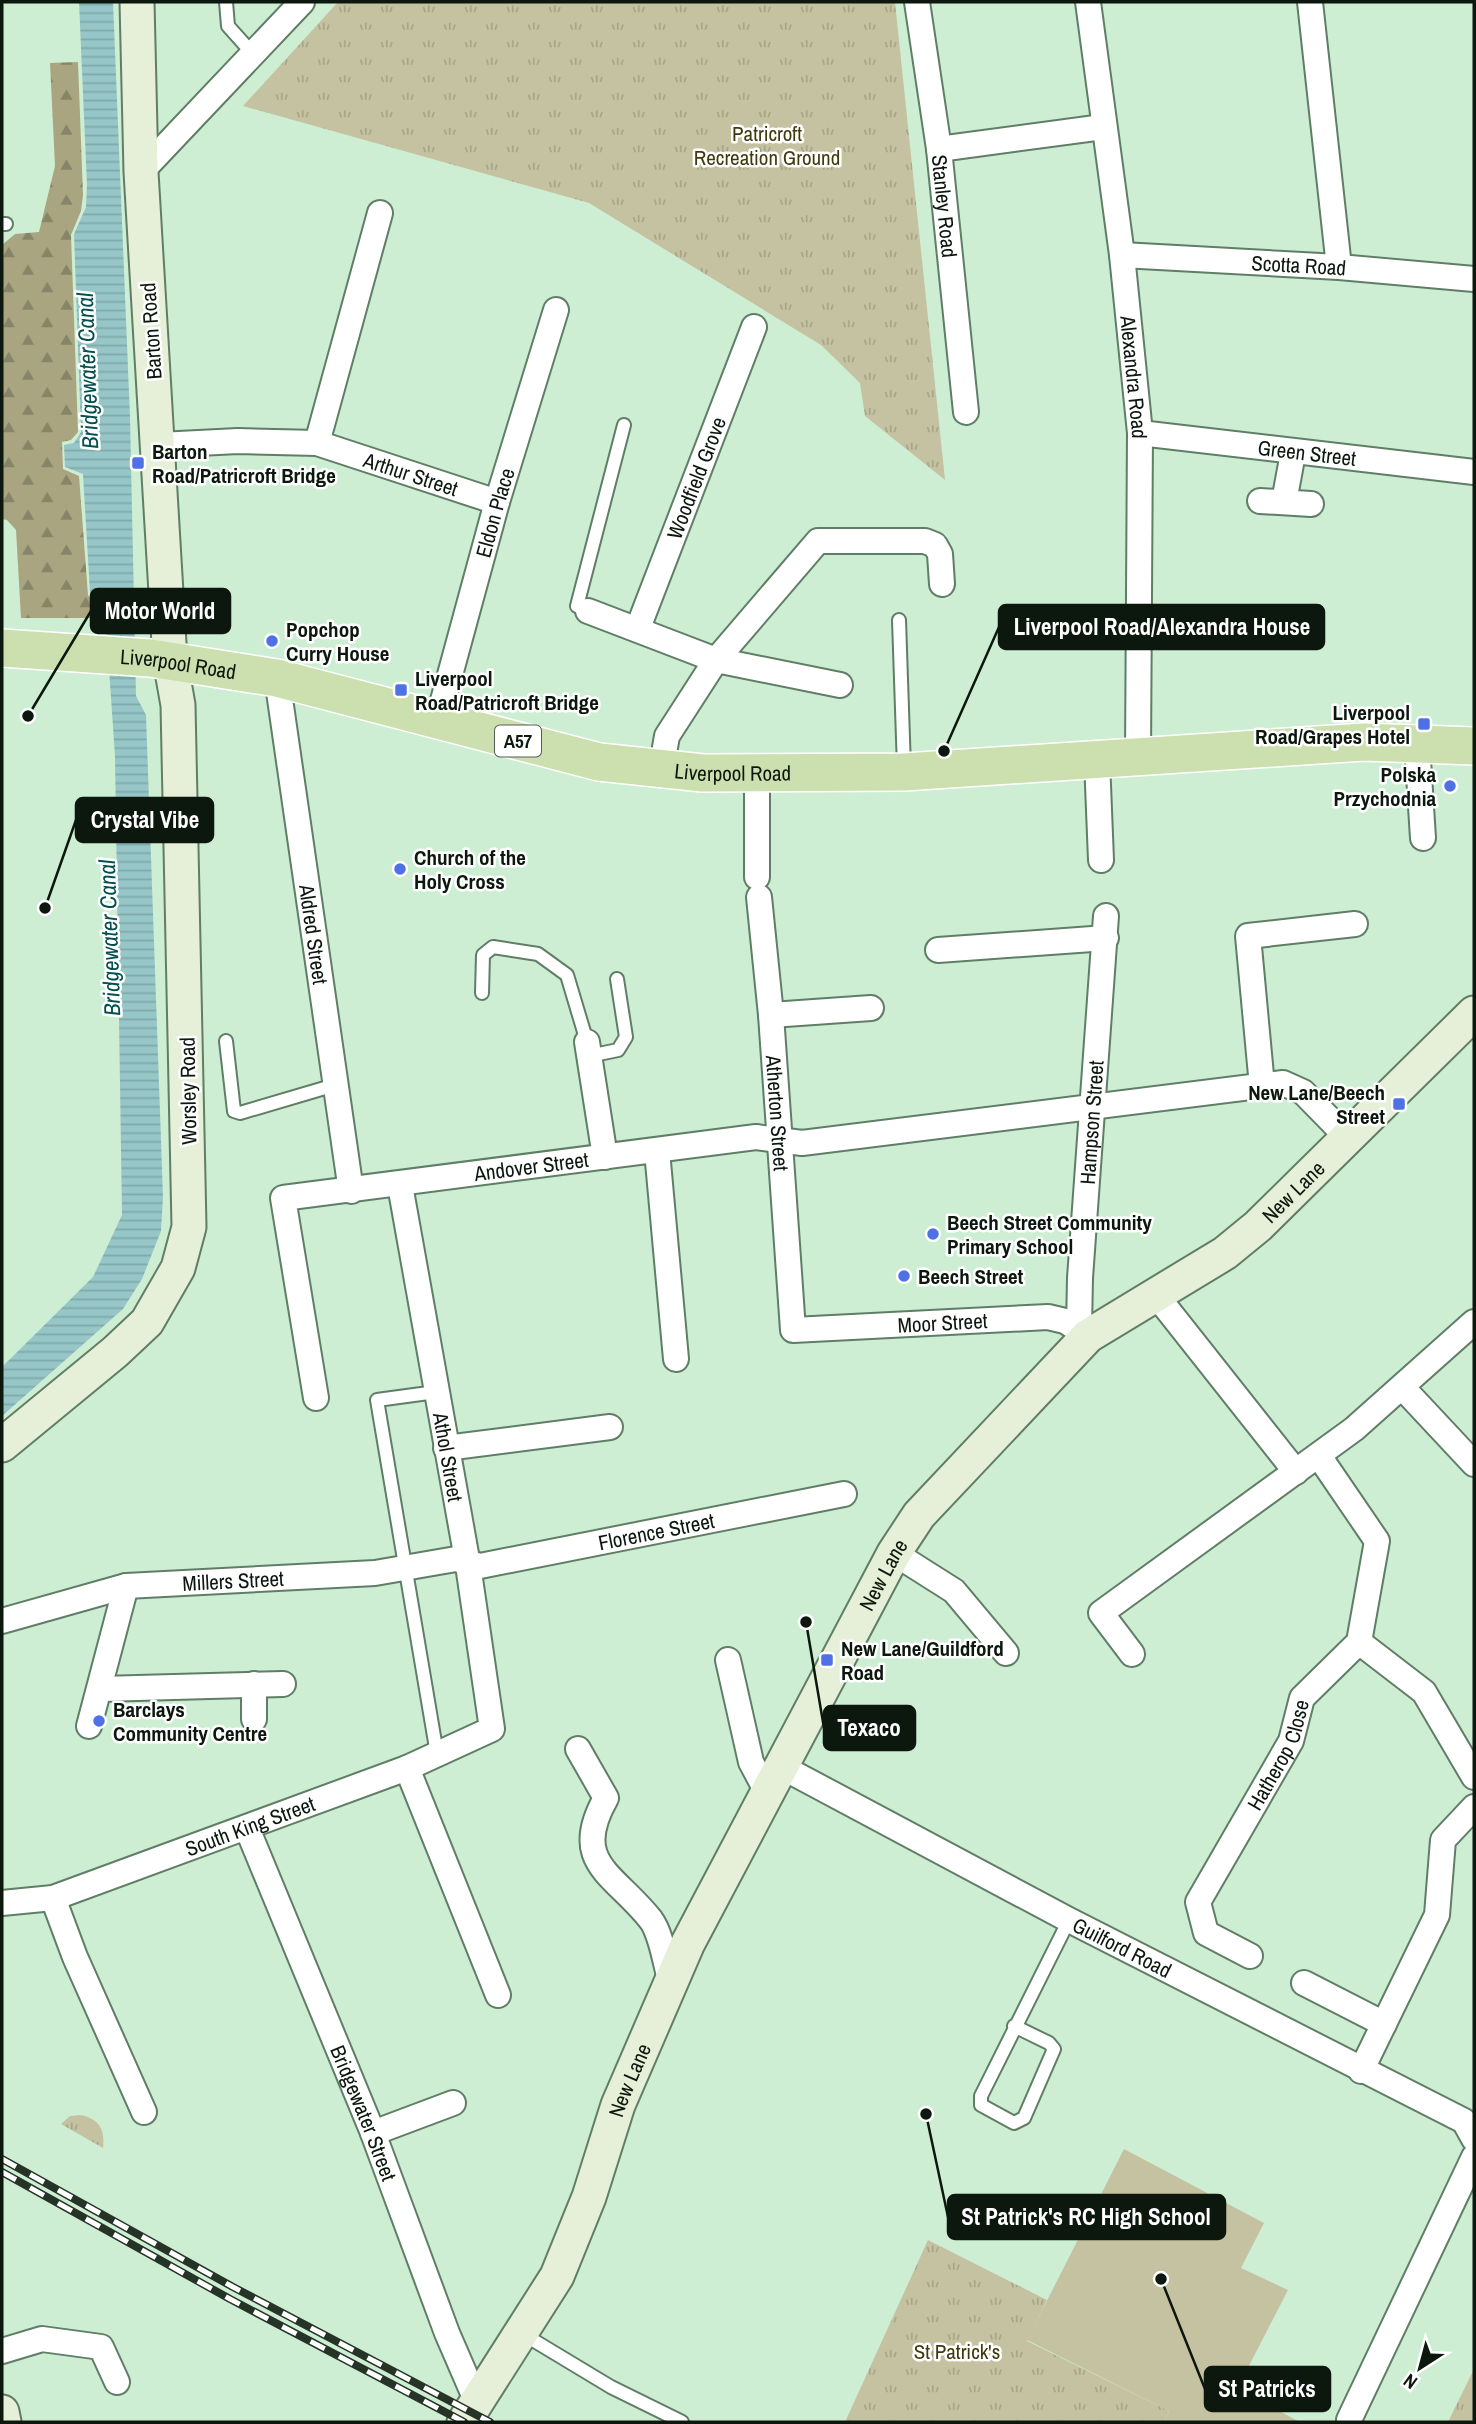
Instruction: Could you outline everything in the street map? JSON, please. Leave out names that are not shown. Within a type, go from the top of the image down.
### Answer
[{"type":"main road","name":"Liverpool Road","points":[[2,648],[160,659],[277,678],[599,762],[661,770],[757,774],[904,772],[1364,742],[1474,746]]},
{"type":"street","name":"Barton Road","points":[[137,2],[141,172],[159,445],[160,659]]},
{"type":"street","points":[[141,172],[302,2]]},
{"type":"street","name":"Stanley Road","points":[[918,2],[939,149],[966,412]]},
{"type":"street","name":"Alexandra Road","points":[[1088,2],[1122,254],[1140,433],[1138,756]]},
{"type":"street","points":[[1310,2],[1339,267]]},
{"type":"street","points":[[939,149],[1103,127]]},
{"type":"street","points":[[317,443],[380,213]]},
{"type":"street","name":"Scotta Road","points":[[1122,254],[1339,267],[1474,279]]},
{"type":"street","name":"Eldon Place","points":[[438,719],[497,502],[556,310]]},
{"type":"street","name":"Woodfield Grove","points":[[638,628],[754,327]]},
{"type":"street","name":"Green Street","points":[[1140,433],[1293,453],[1474,472]]},
{"type":"street","name":"Arthur Street","points":[[159,445],[238,441],[317,443],[497,502]]},
{"type":"street","points":[[1293,453],[1272,501],[1311,504]]},
{"type":"street","points":[[661,770],[667,736],[716,660],[818,541],[925,541],[935,545],[940,554],[942,584]]},
{"type":"street","points":[[588,611],[716,660],[840,684]]},
{"type":"street","name":"Worsley Road","points":[[2,1445],[116,1352],[147,1322],[178,1268],[189,1227],[178,705],[160,659]]},
{"type":"street","name":"Aldred Street","points":[[277,678],[351,1191]]},
{"type":"street","points":[[1417,744],[1423,838]]},
{"type":"street","points":[[1097,760],[1101,860]]},
{"type":"street","name":"Atherton Street","points":[[757,774],[758,887],[771,1015],[793,1330]]},
{"type":"street","points":[[1262,1086],[1248,936],[1355,924]]},
{"type":"street","name":"Hampson Street","points":[[937,950],[968,958],[1106,927],[1080,1278],[1084,1332]]},
{"type":"street","points":[[771,1015],[871,1008]]},
{"type":"street","name":"New Lane","points":[[470,2411],[557,2276],[589,2197],[618,2105],[688,1943],[894,1553],[919,1515],[1084,1332],[1156,1295],[1241,1239],[1474,1013]]},
{"type":"street","points":[[588,1049],[605,1157]]},
{"type":"street","points":[[780,1140],[802,1143],[1094,1109],[1283,1083],[1294,1086],[1348,1138]]},
{"type":"street","name":"Andover Street","points":[[316,1398],[283,1199],[757,1137],[780,1140]]},
{"type":"street","points":[[657,1151],[676,1359]]},
{"type":"street","name":"Athol Street","points":[[400,1185],[468,1565],[492,1728]]},
{"type":"street","points":[[1156,1295],[1296,1472]]},
{"type":"street","name":"Moor Street","points":[[793,1330],[1048,1317],[1084,1332]]},
{"type":"street","points":[[1132,1654],[1101,1612],[1320,1456],[1474,1322]]},
{"type":"street","points":[[1402,1387],[1474,1464]]},
{"type":"street","points":[[446,1448],[610,1427]]},
{"type":"street","points":[[1320,1456],[1377,1541],[1359,1642],[1424,1692],[1440,1714],[1474,1777]]},
{"type":"street","name":"Florence Street","points":[[468,1565],[480,1566],[844,1494]]},
{"type":"street","points":[[894,1553],[954,1591],[1006,1653]]},
{"type":"street","name":"Millers Street","points":[[2,1621],[126,1586],[375,1573],[456,1559],[468,1565]]},
{"type":"street","points":[[89,1726],[101,1689],[126,1586]]},
{"type":"street","name":"Hatherop Close","points":[[1250,1956],[1206,1933],[1198,1902],[1291,1741],[1302,1698],[1359,1642]]},
{"type":"street","points":[[728,1660],[751,1762],[775,1780]]},
{"type":"street","points":[[254,1684],[254,1718]]},
{"type":"street","points":[[101,1689],[284,1684]]},
{"type":"street","name":"South King Street","points":[[2,1903],[53,1898],[407,1768],[492,1728]]},
{"type":"street","points":[[578,1749],[606,1798],[595,1817],[591,1837],[593,1854],[612,1881],[653,1922],[671,1982]]},
{"type":"street","points":[[407,1768],[498,1995]]},
{"type":"street","name":"Guilford Road","points":[[775,1780],[1069,1920],[1469,2130]]},
{"type":"street","points":[[1361,2071],[1437,1915],[1443,1840],[1474,1807]]},
{"type":"street","name":"Bridgewater Street","points":[[247,1828],[373,2133],[447,2333],[470,2411]]},
{"type":"street","points":[[53,1898],[75,1957],[144,2112]]},
{"type":"street","points":[[1304,1983],[1384,2024]]},
{"type":"street","points":[[373,2133],[453,2103]]},
{"type":"street","points":[[1349,2420],[1474,2157]]},
{"type":"street","points":[[2,2351],[42,2339],[101,2347],[117,2382]]},
{"type":"street","points":[[2,2412],[4,2422]]},
{"type":"lane","points":[[226,2],[228,26],[253,54]]},
{"type":"lane","points":[[588,611],[577,606],[624,425]]},
{"type":"lane","points":[[899,620],[904,772]]},
{"type":"lane","points":[[482,993],[483,955],[493,947],[538,954],[567,975],[588,1049],[618,1050],[626,1037],[617,979]]},
{"type":"lane","points":[[226,1041],[234,1111],[240,1113],[335,1085]]},
{"type":"lane","points":[[436,1392],[377,1399],[437,1754]]},
{"type":"lane","points":[[1014,2026],[1049,2043],[1054,2049],[1024,2118],[1014,2123],[986,2110],[981,2105],[981,2096],[1014,2026],[1069,1920]]},
{"type":"lane","points":[[520,2332],[611,2387],[682,2422]]},
{"type":"green space","name":"Patricroft Recreation Ground","points":[[338,2],[895,2],[945,480],[865,416],[860,383],[821,345],[589,203],[243,106]]},
{"type":"green space","points":[[78,62],[83,195],[81,211],[71,235],[78,432],[71,440],[62,442],[63,469],[79,476],[88,595],[103,618],[21,618],[16,530],[7,520],[2,519],[2,245],[15,234],[39,232],[55,166],[50,63]]},
{"type":"green space","points":[[81,2115],[100,2126],[103,2148],[61,2124],[70,2116]]},
{"type":"green space","points":[[1124,2149],[1264,2223],[1241,2268],[1288,2290],[1237,2389],[1300,2422],[1164,2422],[1169,2411],[1027,2340]]},
{"type":"green space","name":"St Patrick's","points":[[928,2240],[1047,2300],[1027,2341],[1169,2411],[1164,2422],[845,2422]]},
{"type":"green space","points":[[1474,2369],[1474,2422],[1448,2422]]},
{"type":"water","name":"Bridgewater Canal","points":[[79,2],[113,2],[130,417],[136,696],[146,715],[163,1197],[161,1231],[142,1279],[123,1309],[2,1416],[2,1367],[93,1277],[122,1215],[115,756],[106,625],[105,615],[90,593],[83,474],[65,467],[64,445],[74,443],[81,432],[74,234],[86,207],[87,185]]},
{"type":"railway","points":[[2,2159],[233,2287],[490,2422]]},
{"type":"railway","points":[[2,2172],[230,2299],[464,2422]]},
{"type":"place","name":"Barton Road/Patricroft Bridge","points":[[138,463]]},
{"type":"place","name":"Popchop Curry House","points":[[272,641]]},
{"type":"place","name":"Liverpool Road/Patricroft Bridge","points":[[401,690]]},
{"type":"place","name":"Motor World","points":[[28,716]]},
{"type":"place","name":"Liverpool Road/Grapes Hotel","points":[[1424,724]]},
{"type":"place","name":"Liverpool Road/Alexandra House","points":[[944,751]]},
{"type":"place","name":"Polska Przychodnia","points":[[1450,786]]},
{"type":"place","name":"Church of the Holy Cross","points":[[400,869]]},
{"type":"place","name":"Crystal Vibe","points":[[45,908]]},
{"type":"place","name":"New Lane/Beech Street","points":[[1399,1104]]},
{"type":"place","name":"Beech Street Community Primary School","points":[[933,1234]]},
{"type":"place","name":"Beech Street","points":[[904,1276]]},
{"type":"place","name":"Texaco","points":[[806,1622]]},
{"type":"place","name":"New Lane/Guildford Road","points":[[827,1660]]},
{"type":"place","name":"Barclays Community Centre","points":[[99,1721]]},
{"type":"place","name":"St Patrick's RC High School","points":[[926,2114]]},
{"type":"place","name":"St Patricks","points":[[1161,2279]]}]
